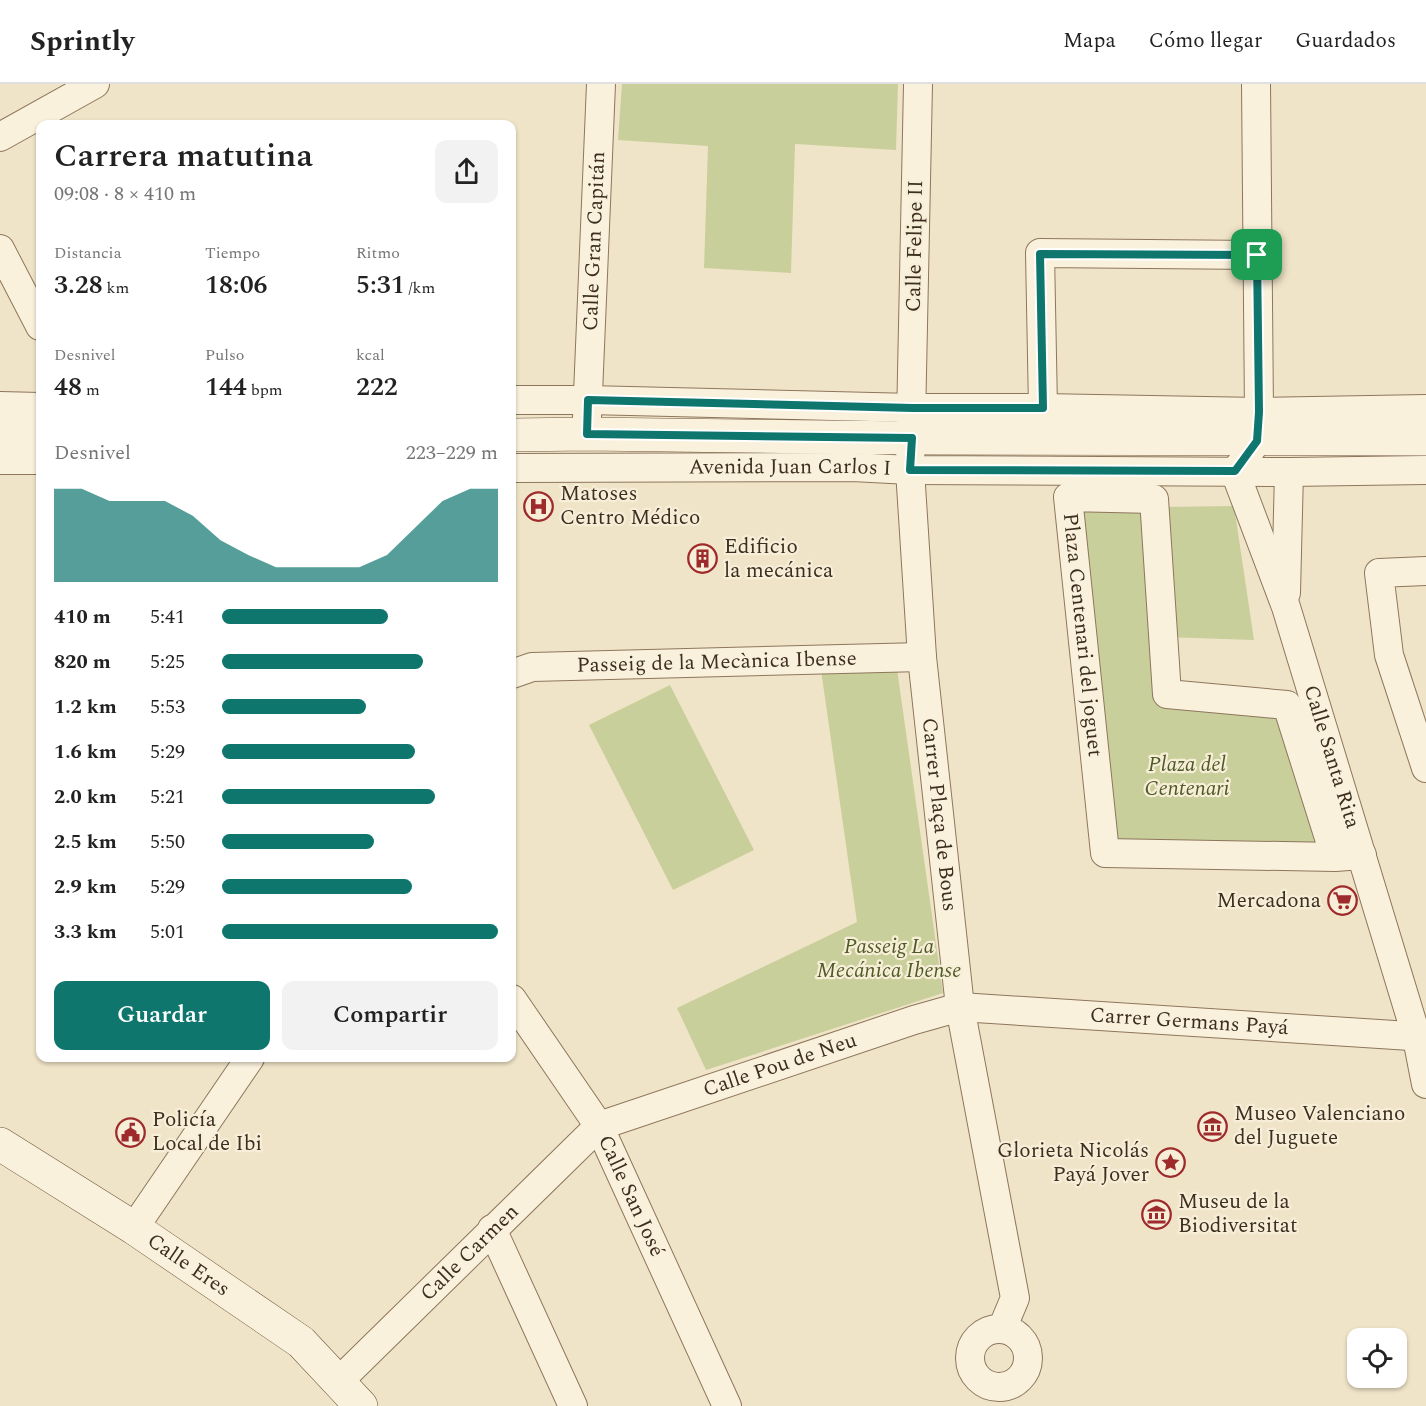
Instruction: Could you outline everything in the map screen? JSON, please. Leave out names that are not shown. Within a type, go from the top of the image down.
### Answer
[{"type":"main road","name":"Avenida Juan Carlos I","points":[[516,435],[912,439],[1258,426],[1426,440]]},
{"type":"main road","points":[[0,430],[36,431]]},
{"type":"main road","name":"Calle Eres","points":[[0,1144],[134,1228],[301,1342],[361,1406]]},
{"type":"street","points":[[0,137],[94,84]]},
{"type":"street","name":"Calle Gran Capitán","points":[[587,434],[601,84]]},
{"type":"street","name":"Calle Felipe II","points":[[912,439],[918,84]]},
{"type":"street","points":[[1235,471],[1258,426],[1256,84]]},
{"type":"street","points":[[0,249],[36,318]]},
{"type":"street","points":[[1043,408],[1040,254],[1257,255]]},
{"type":"street","name":"Avenida Juan Carlos I","points":[[516,400],[588,400],[912,439],[1235,471],[1426,470]]},
{"type":"street","points":[[0,406],[36,407]]},
{"type":"street","name":"Avenida Juan Carlos I","points":[[516,468],[852,467],[912,439],[1043,408],[1258,426],[1426,409]]},
{"type":"street","name":"Carrer Plaça de Bous","points":[[912,439],[922,657],[960,1007],[1014,1298],[1002,1329]]},
{"type":"street","points":[[0,460],[36,460]]},
{"type":"street","name":"Calle Santa Rita","points":[[1235,471],[1286,607],[1348,856],[1422,1037],[1426,1084]]},
{"type":"street","points":[[1286,607],[1288,472]]},
{"type":"street","name":"Plaza Centenari del joguet","points":[[1068,496],[1154,498],[1167,694],[1287,705],[1348,856],[1105,853],[1068,496]]},
{"type":"street","points":[[1426,571],[1379,573],[1389,655],[1426,768]]},
{"type":"street","name":"Passeig de la Mecànica Ibense","points":[[516,672],[532,666],[922,657]]},
{"type":"street","name":"Calle San José","points":[[516,1005],[599,1126],[727,1406]]},
{"type":"street","name":"Carrer Germans Payá","points":[[960,1007],[1422,1037]]},
{"type":"street","name":"Calle Pou de Neu","points":[[599,1126],[914,1020],[960,1007]]},
{"type":"street","points":[[134,1228],[247,1062]]},
{"type":"street","name":"Calle Carmen","points":[[339,1381],[599,1126]]},
{"type":"street","points":[[492,1229],[573,1406]]},
{"type":"street","points":[[1002,1329],[1012,1331],[1026,1346],[1027,1366],[1008,1396],[998,1387],[982,1380],[972,1368],[970,1358],[973,1346],[986,1332],[1002,1329]]},
{"type":"green space","points":[[622,84],[898,84],[896,150],[795,144],[791,273],[704,268],[708,146],[618,140]]},
{"type":"green space","name":"Plaza del Centenari","points":[[1068,497],[1147,498],[1163,701],[1283,710],[1326,857],[1104,847]]},
{"type":"green space","points":[[1234,506],[1254,640],[1164,637],[1160,507]]},
{"type":"green space","name":"Passeig La Mecánica Ibense","points":[[897,669],[943,993],[706,1070],[677,1008],[857,922],[821,670]]},
{"type":"green space","points":[[670,685],[754,850],[673,890],[589,725]]},
{"type":"place","name":"Matoses Centro Médico","points":[[539,506]]},
{"type":"place","name":"Edificio la mecánica","points":[[703,559]]},
{"type":"place","name":"Mercadona","points":[[1342,901]]},
{"type":"place","name":"Museo Valenciano del Juguete","points":[[1213,1126]]},
{"type":"place","name":"Policía Local de Ibi","points":[[131,1132]]},
{"type":"place","name":"Glorieta Nicolás Payá Jover","points":[[1170,1163]]},
{"type":"place","name":"Museu de la Biodiversitat","points":[[1157,1214]]},
{"type":"route","points":[[1040,254],[1257,255],[1259,412],[1257,441],[1235,471],[910,470],[912,438],[587,434],[588,400],[913,408],[1043,408],[1040,254]]}]
